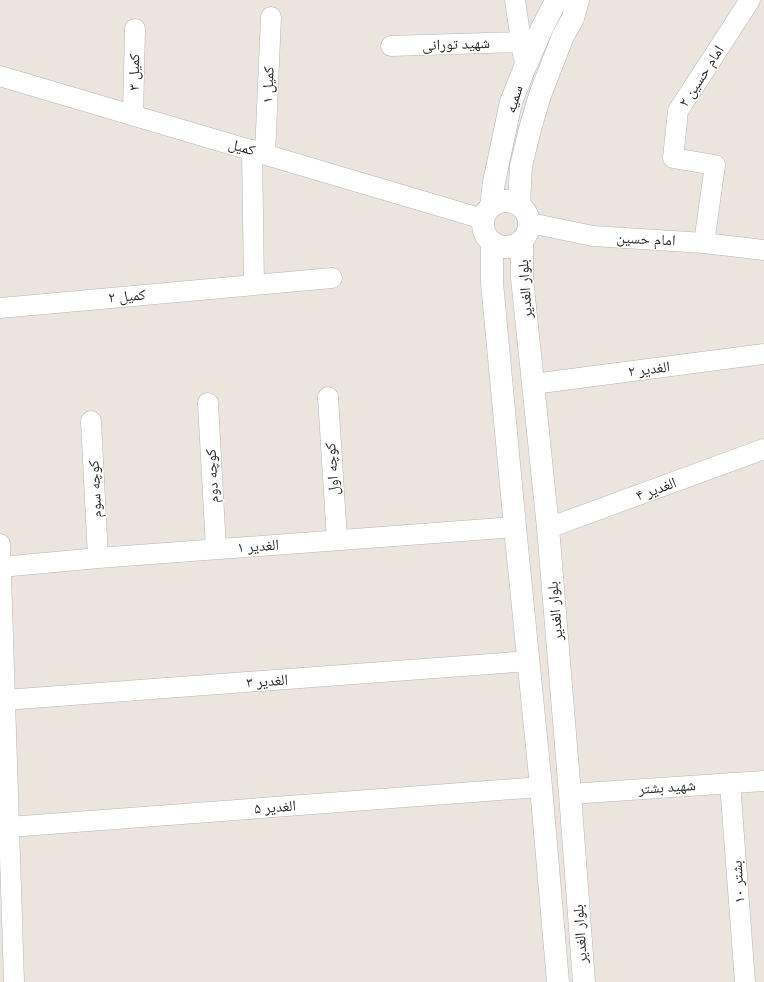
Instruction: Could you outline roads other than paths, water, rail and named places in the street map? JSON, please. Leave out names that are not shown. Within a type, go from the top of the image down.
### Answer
[{"type":"street","points":[[515,0],[525,67]]},
{"type":"street","name":"سمیه","points":[[487,212],[511,102],[542,28],[558,0]]},
{"type":"street","name":"سمیه","points":[[519,204],[521,166],[530,129],[540,95],[563,36],[573,18],[578,0]]},
{"type":"street","name":"امام حسین ۲","points":[[704,243],[715,165],[672,158],[678,111],[750,0]]},
{"type":"street","name":"کمیل ۱","points":[[259,152],[271,17]]},
{"type":"street","name":"کمیل ۳","points":[[134,115],[135,29]]},
{"type":"street","name":"شهید تورانی","points":[[391,46],[521,42]]},
{"type":"street","name":"کمیل","points":[[0,76],[259,152],[487,212]]},
{"type":"street","points":[[254,284],[259,152]]},
{"type":"street","points":[[505,200],[519,204],[525,209],[528,216],[526,232],[510,247],[504,247],[492,242],[484,232],[487,212],[497,202],[505,200]]},
{"type":"street","name":"امام حسین","points":[[526,232],[704,243],[764,250]]},
{"type":"street","name":"بلوار الغدیر","points":[[526,232],[522,278],[548,528],[584,982]]},
{"type":"street","name":"بلوار الغدیر","points":[[492,242],[492,283],[514,527],[541,787],[558,982]]},
{"type":"street","name":"کمیل ۲","points":[[0,308],[332,278]]},
{"type":"street","name":"الغدیر ۲","points":[[533,384],[764,354]]},
{"type":"street","name":"کوچه اول","points":[[328,397],[337,540]]},
{"type":"street","name":"کوچه دوم","points":[[208,403],[216,549]]},
{"type":"street","name":"کوچه سوم","points":[[91,421],[98,558]]},
{"type":"street","name":"الغدیر ۴","points":[[548,528],[764,449]]},
{"type":"street","name":"الغدیر ۱","points":[[1,567],[98,558],[514,527]]},
{"type":"street","points":[[0,544],[14,982]]},
{"type":"street","name":"الغدیر ۳","points":[[5,700],[528,661]]},
{"type":"street","name":"شهید بشتر","points":[[570,794],[764,781]]},
{"type":"street","name":"بشتر ۱۰","points":[[730,783],[745,982]]},
{"type":"street","name":"الغدیر ۵","points":[[9,827],[541,787]]}]
